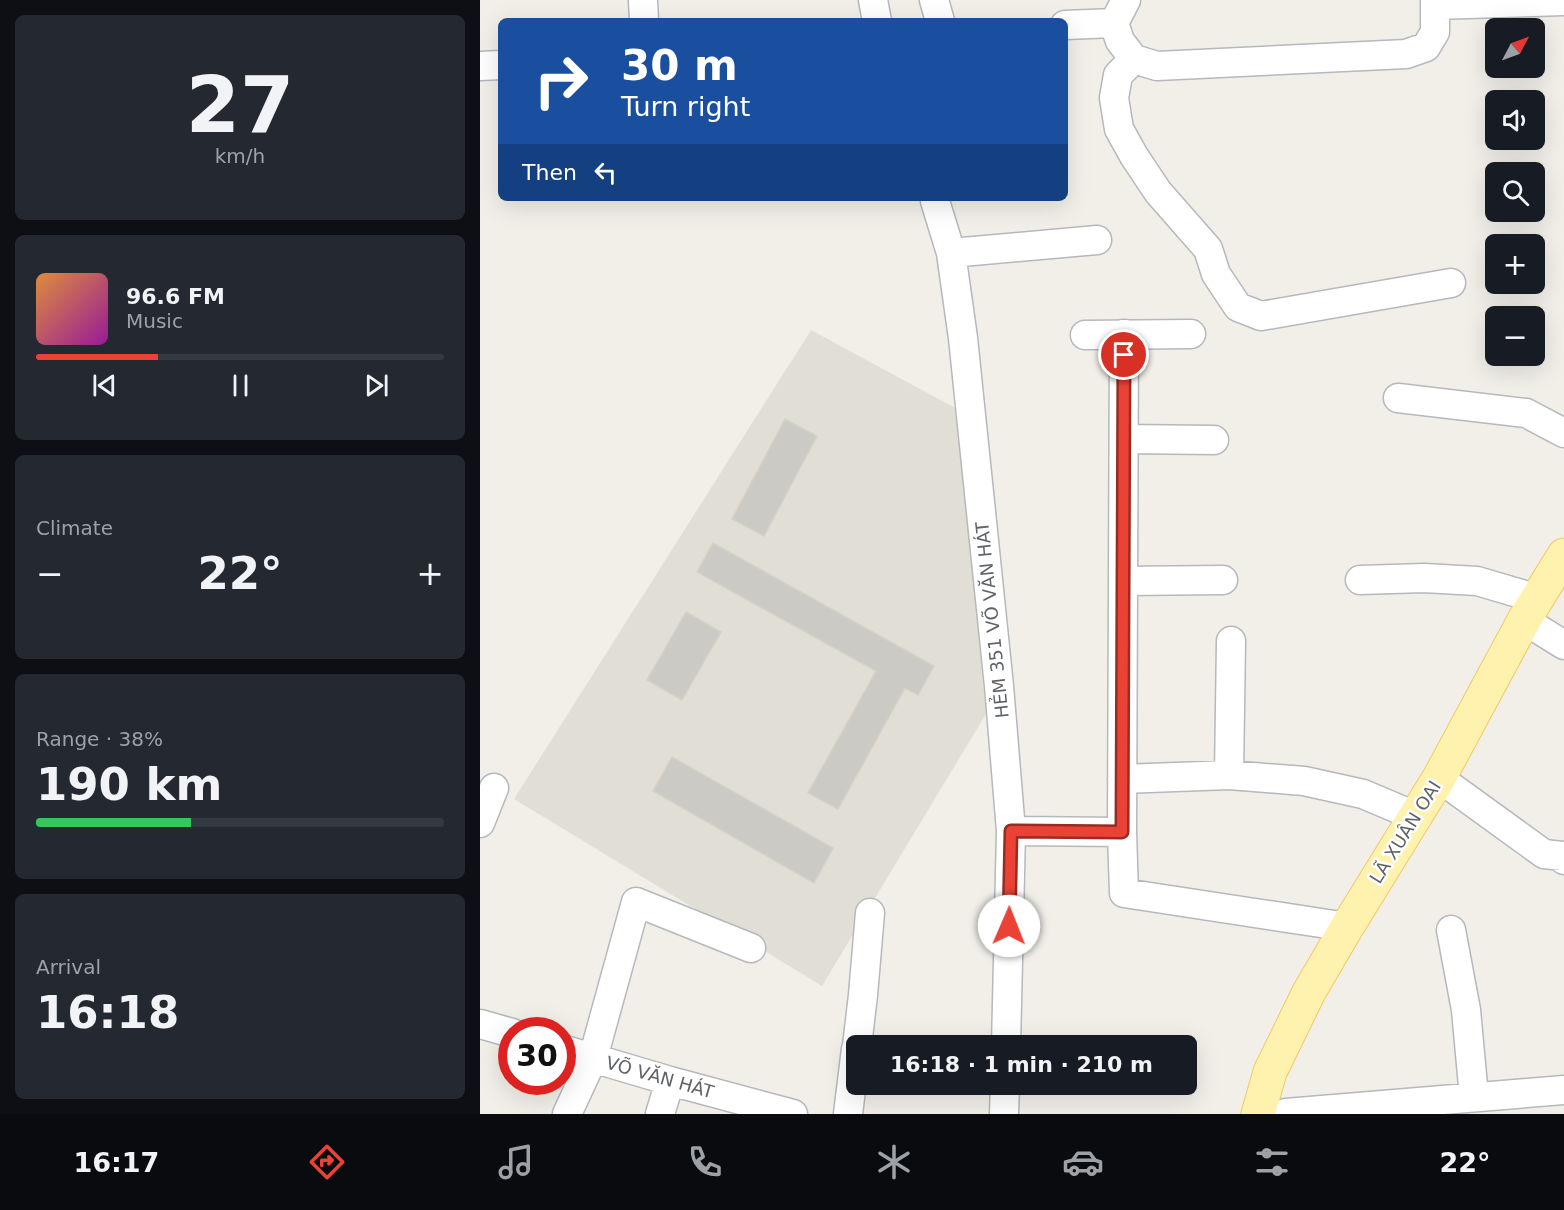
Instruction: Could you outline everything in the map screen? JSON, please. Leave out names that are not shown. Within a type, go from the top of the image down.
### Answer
[{"type":"main road","name":"LÃ XUÂN OAI","points":[[1258,1114],[1270,1072],[1309,992],[1439,777],[1564,555]]},
{"type":"street","points":[[643,0],[644,18]]},
{"type":"street","points":[[873,0],[876,18]]},
{"type":"street","points":[[934,0],[939,18]]},
{"type":"street","points":[[1068,24],[1120,11],[1120,41],[1134,59],[1157,66],[1406,54],[1425,47],[1435,32],[1435,3],[1564,1]]},
{"type":"street","points":[[1134,59],[1118,75],[1114,98],[1119,129],[1158,192],[1208,249],[1216,274],[1238,307],[1261,316],[1451,283]]},
{"type":"street","points":[[480,66],[498,65]]},
{"type":"street","name":"HẺM 351 VÕ VĂN HÁT","points":[[935,201],[951,253],[963,338],[999,686],[1011,831],[1006,1035]]},
{"type":"street","points":[[951,253],[1097,240]]},
{"type":"street","points":[[1124,334],[1122,779],[1124,893],[1347,927]]},
{"type":"street","points":[[1085,335],[1191,334]]},
{"type":"street","points":[[1398,398],[1526,413],[1564,433]]},
{"type":"street","points":[[1124,439],[1214,440]]},
{"type":"street","points":[[1360,580],[1424,578],[1477,581],[1531,610],[1564,645]]},
{"type":"street","points":[[1123,581],[1223,580]]},
{"type":"street","points":[[1229,775],[1231,640]]},
{"type":"street","points":[[1122,779],[1229,775],[1304,781],[1363,794],[1415,816]]},
{"type":"street","points":[[1439,777],[1544,854],[1563,856],[1564,860]]},
{"type":"street","points":[[480,823],[494,788]]},
{"type":"street","points":[[1011,831],[1122,832]]},
{"type":"street","points":[[567,1114],[593,1058],[636,903],[751,948]]},
{"type":"street","points":[[858,1035],[870,913]]},
{"type":"street","points":[[1450,930],[1466,1010],[1474,1097]]},
{"type":"street","points":[[480,1024],[498,1029]]},
{"type":"street","name":"VÕ VĂN HÁT","points":[[576,1053],[786,1113]]},
{"type":"street","points":[[660,1114],[670,1081]]},
{"type":"street","points":[[848,1114],[851,1095]]},
{"type":"street","points":[[1004,1114],[1005,1095]]},
{"type":"street","points":[[1283,1114],[1474,1097],[1549,1098]]},
{"type":"shaded area","points":[[811,330],[957,409],[986,714],[822,986],[514,799]]},
{"type":"building","points":[[785,419],[817,436],[764,536],[732,519]]},
{"type":"building","points":[[713,543],[934,666],[918,695],[905,688],[838,809],[808,793],[876,671],[697,572]]},
{"type":"building","points":[[686,612],[721,632],[682,700],[647,680]]},
{"type":"building","points":[[672,757],[833,848],[814,883],[653,791]]},
{"type":"route","points":[[1009,926],[1011,831],[1122,832],[1124,355]]}]
